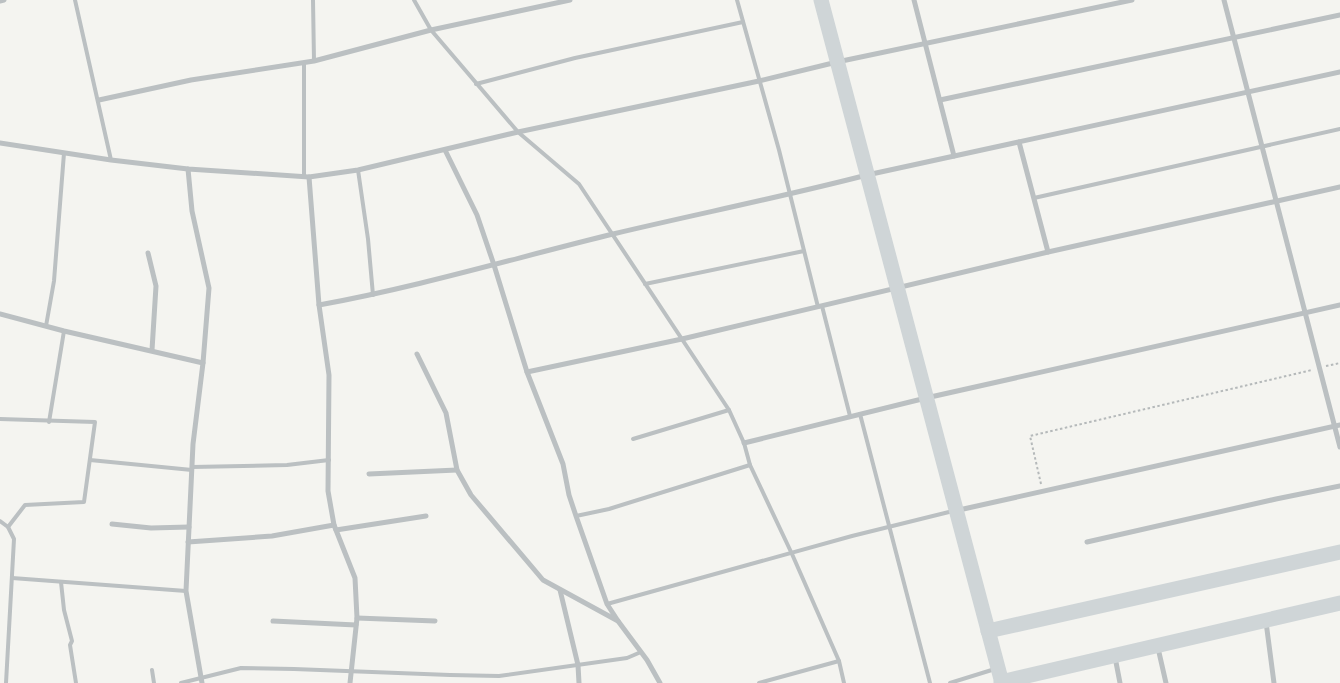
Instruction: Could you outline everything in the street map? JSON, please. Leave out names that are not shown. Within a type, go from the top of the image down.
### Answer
[{"type":"street","points":[[0,1],[4,0]]},
{"type":"street","points":[[99,100],[191,80],[314,61],[431,30],[570,0]]},
{"type":"street","points":[[821,0],[1000,678],[1157,645],[1340,603]]},
{"type":"street","points":[[914,0],[954,156]]},
{"type":"street","points":[[0,143],[111,160],[188,169],[307,177],[358,170],[518,132],[1132,0]]},
{"type":"street","points":[[1224,0],[1319,368],[1337,426],[1340,447]]},
{"type":"street","points":[[940,100],[1340,15]]},
{"type":"street","points":[[318,305],[373,295],[494,266],[613,234],[790,195],[867,175],[1340,72]]},
{"type":"street","points":[[1019,142],[1048,252]]},
{"type":"street","points":[[445,150],[476,215],[527,372],[562,464],[569,495],[607,604],[660,683]]},
{"type":"street","points":[[188,169],[192,211],[210,288],[192,469],[186,591],[201,680]]},
{"type":"street","points":[[307,177],[318,305],[329,375],[328,490],[335,527],[355,578],[357,618],[350,683]]},
{"type":"street","points":[[527,372],[682,339],[1048,252],[1340,187]]},
{"type":"street","points":[[148,253],[156,286],[152,350]]},
{"type":"street","points":[[744,443],[926,398],[1340,305]]},
{"type":"street","points":[[0,314],[64,331],[203,363]]},
{"type":"street","points":[[418,354],[446,413],[457,470],[471,495],[543,580],[618,621]]},
{"type":"street","points":[[956,510],[1337,426]]},
{"type":"street","points":[[369,474],[457,470]]},
{"type":"street","points":[[1087,542],[1340,486]]},
{"type":"street","points":[[188,542],[272,536],[426,516]]},
{"type":"street","points":[[112,524],[152,528],[189,527]]},
{"type":"street","points":[[988,631],[1340,552]]},
{"type":"street","points":[[560,590],[578,665],[578,683]]},
{"type":"street","points":[[357,618],[435,621]]},
{"type":"street","points":[[1265,619],[1274,683]]},
{"type":"street","points":[[273,621],[356,624]]},
{"type":"street","points":[[1157,645],[1166,683]]},
{"type":"street","points":[[1115,654],[1120,683]]},
{"type":"lane","points":[[76,0],[111,160]]},
{"type":"lane","points":[[313,0],[314,61]]},
{"type":"lane","points":[[414,0],[431,30],[518,132],[579,184],[729,410],[744,443],[750,465],[839,661],[844,683]]},
{"type":"lane","points":[[738,0],[779,150],[804,251],[850,416]]},
{"type":"lane","points":[[476,84],[575,58],[744,22]]},
{"type":"lane","points":[[304,63],[303,128],[307,177]]},
{"type":"lane","points":[[1034,198],[1340,129]]},
{"type":"lane","points":[[46,326],[54,281],[64,153]]},
{"type":"lane","points":[[358,170],[368,239],[373,295]]},
{"type":"lane","points":[[645,284],[804,251]]},
{"type":"lane","points":[[49,422],[64,331]]},
{"type":"lane","points":[[633,440],[729,410]]},
{"type":"lane","points":[[860,414],[930,683]]},
{"type":"lane","points":[[0,419],[94,422],[84,502],[25,505],[8,527]]},
{"type":"lane","points":[[90,460],[192,469],[287,465],[329,460]]},
{"type":"lane","points":[[576,516],[609,508],[750,465]]},
{"type":"lane","points":[[607,604],[956,510]]},
{"type":"lane","points":[[0,521],[8,527],[14,538],[6,683]]},
{"type":"lane","points":[[12,578],[186,591]]},
{"type":"lane","points":[[61,582],[64,610],[72,641],[70,645],[76,683]]},
{"type":"lane","points":[[181,683],[201,680],[241,668],[294,668],[350,672],[499,676],[627,658],[641,652]]},
{"type":"lane","points":[[759,683],[839,661]]},
{"type":"lane","points":[[152,670],[154,683]]},
{"type":"lane","points":[[950,683],[1000,678]]},
{"type":"path","points":[[1043,491],[1030,436],[1340,363]]}]
